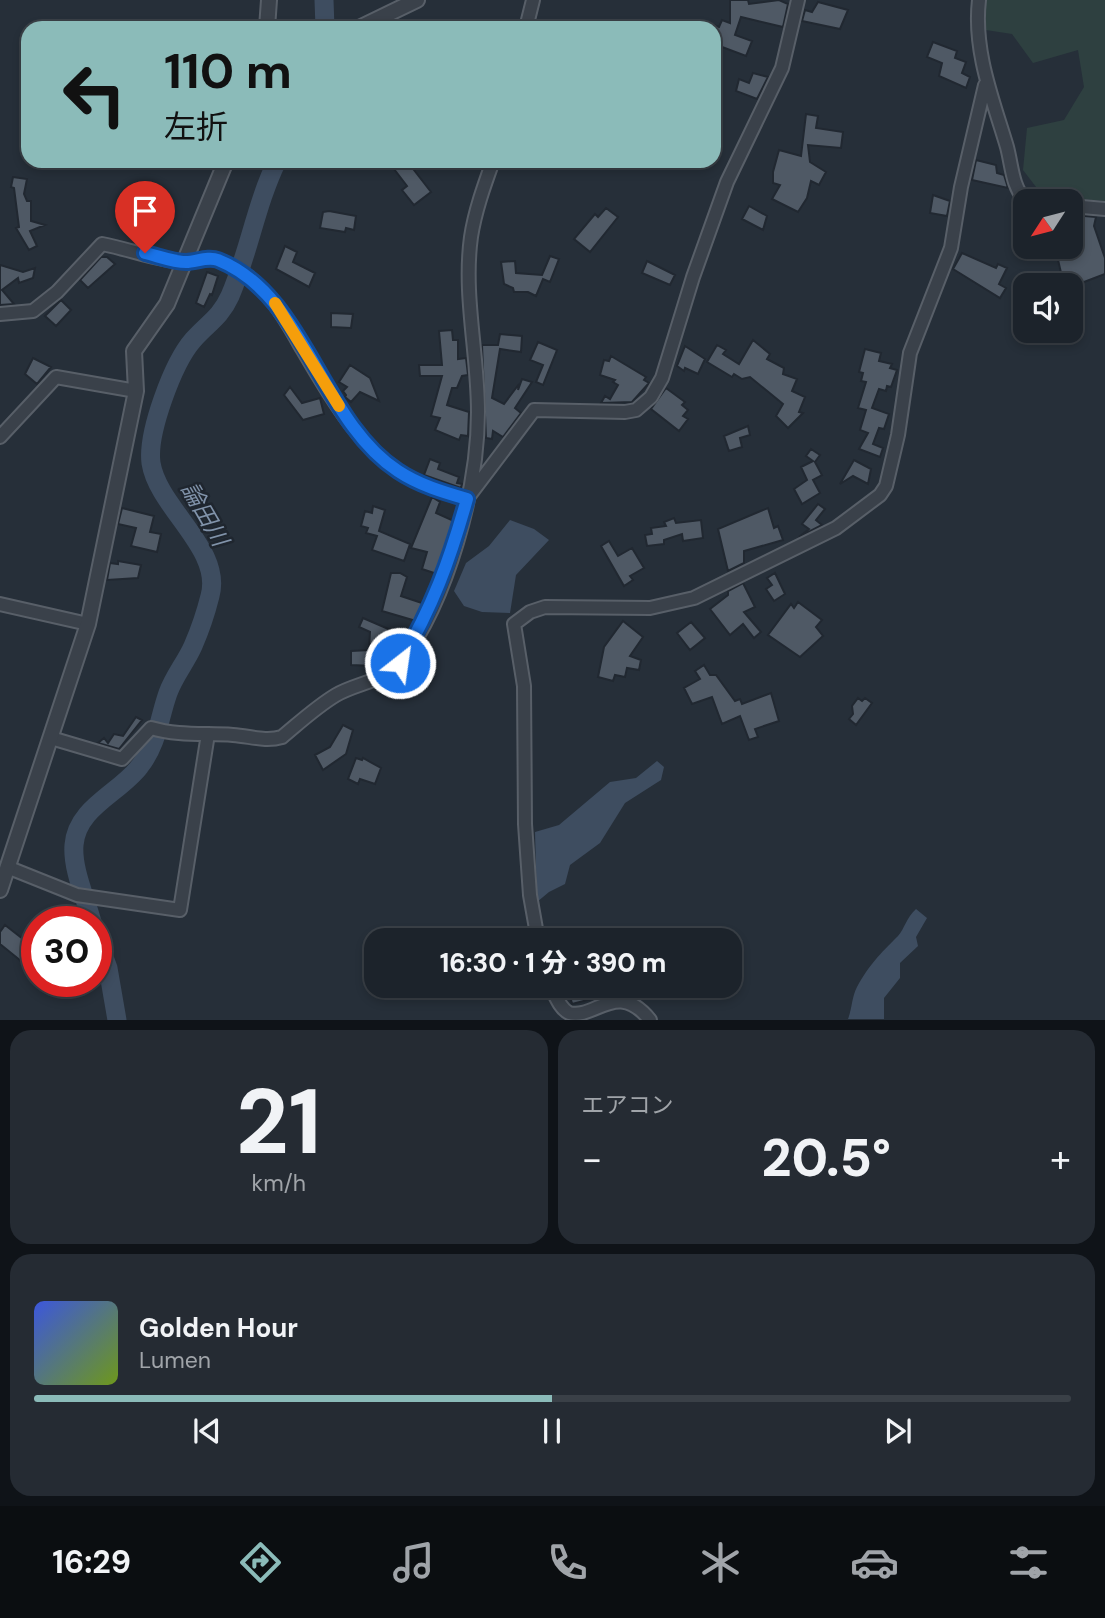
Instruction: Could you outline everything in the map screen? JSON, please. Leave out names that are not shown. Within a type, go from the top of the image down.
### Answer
[{"type":"street","points":[[269,0],[271,21]]},
{"type":"street","points":[[374,21],[417,0]]},
{"type":"street","points":[[528,21],[533,0]]},
{"type":"street","points":[[467,499],[534,410],[625,412],[636,410],[652,397],[662,378],[693,277],[727,182],[782,68],[798,0]]},
{"type":"street","points":[[979,0],[985,85],[1012,166],[1016,189]]},
{"type":"street","points":[[536,928],[530,895],[525,824],[524,686],[514,624],[530,612],[545,607],[650,608],[694,598],[836,528],[880,495],[886,486],[898,435],[909,353],[951,247],[961,187],[985,85]]},
{"type":"street","points":[[0,890],[88,624],[136,391],[134,351],[167,304],[223,168]]},
{"type":"street","points":[[51,738],[122,759],[151,728],[168,733],[271,740],[282,737],[337,694],[386,675],[400,663],[431,609],[451,558],[467,499],[478,437],[469,287],[471,237],[491,168]]},
{"type":"street","points":[[1083,207],[1105,208]]},
{"type":"street","points":[[0,314],[33,311],[57,292],[102,244],[185,262],[214,258],[267,292],[288,320],[300,345],[350,422],[396,470],[424,486],[467,499]]},
{"type":"street","points":[[0,437],[56,377],[136,391]]},
{"type":"street","points":[[0,604],[88,624]]},
{"type":"street","points":[[7,867],[77,895],[180,910],[208,734]]},
{"type":"street","points":[[558,998],[567,1013],[579,1016],[613,1003],[629,1003],[642,1009],[650,1020]]},
{"type":"shaded area","points":[[986,0],[1105,0],[1105,201],[1083,199],[1083,189],[1038,189],[1023,170],[1027,128],[1064,120],[1084,87],[1078,50],[1033,63],[1012,34],[986,30]]},
{"type":"water","points":[[510,520],[534,529],[549,540],[516,575],[510,613],[482,612],[464,606],[454,591],[466,563],[489,546]]},
{"type":"water","points":[[657,761],[664,767],[661,780],[625,803],[600,843],[570,865],[565,884],[537,902],[535,832],[559,825],[610,782],[636,778]]},
{"type":"water","points":[[916,909],[927,918],[916,937],[918,946],[900,963],[900,978],[884,998],[884,1019],[848,1019],[861,979],[898,936]]},
{"type":"building","points":[[730,0],[748,0],[749,4],[779,0],[788,4],[783,27],[741,17],[735,35],[752,41],[746,56],[721,47],[721,22],[722,20],[730,23]]},
{"type":"building","points":[[818,2],[848,10],[840,29],[802,21],[805,10],[812,12]]},
{"type":"building","points":[[933,42],[957,51],[955,58],[966,62],[962,73],[970,77],[966,88],[939,76],[942,63],[927,57]]},
{"type":"building","points":[[753,73],[768,77],[757,99],[736,91],[739,79],[749,83]]},
{"type":"building","points":[[806,114],[818,116],[816,128],[843,132],[841,148],[808,145],[810,162],[826,172],[819,185],[811,181],[807,198],[798,212],[772,199],[780,185],[773,183],[773,172],[779,150],[801,156]]},
{"type":"building","points":[[976,160],[996,165],[997,173],[1004,175],[1008,188],[972,180]]},
{"type":"building","points":[[412,168],[431,192],[414,205],[402,190],[407,186],[394,169]]},
{"type":"building","points":[[13,177],[27,179],[24,194],[27,201],[31,201],[31,221],[45,225],[30,231],[37,246],[29,250],[16,228],[19,227],[14,188],[11,187]]},
{"type":"building","points":[[933,195],[950,201],[947,216],[930,213]]},
{"type":"building","points":[[749,206],[767,216],[763,230],[742,219]]},
{"type":"building","points":[[606,208],[618,217],[590,252],[574,239],[595,214],[598,217]]},
{"type":"building","points":[[323,212],[356,216],[354,230],[346,228],[345,232],[320,228]]},
{"type":"building","points":[[1083,216],[1096,217],[1094,226],[1105,258],[1105,274],[1083,282],[1083,273],[1061,273],[1058,259],[1083,259]]},
{"type":"building","points":[[285,246],[297,252],[293,262],[315,273],[309,287],[276,269]]},
{"type":"building","points":[[962,253],[996,268],[998,264],[1007,268],[999,284],[1006,288],[1000,298],[953,269]]},
{"type":"building","points":[[550,256],[559,259],[550,282],[543,279],[536,296],[528,292],[514,292],[513,288],[504,284],[501,262],[515,261],[516,273],[542,275]]},
{"type":"building","points":[[101,257],[107,257],[115,264],[88,288],[80,280]]},
{"type":"building","points":[[647,261],[675,275],[670,285],[642,273]]},
{"type":"building","points":[[0,265],[23,272],[35,268],[33,278],[19,283],[18,278],[2,290],[14,304],[0,305]]},
{"type":"building","points":[[207,272],[218,276],[212,295],[210,294],[204,307],[196,303]]},
{"type":"building","points":[[61,300],[71,310],[56,326],[45,316]]},
{"type":"building","points":[[331,313],[353,314],[351,328],[331,327]]},
{"type":"building","points":[[452,330],[453,340],[458,340],[458,359],[466,358],[468,375],[462,376],[457,388],[452,388],[447,405],[469,412],[468,436],[461,435],[459,440],[435,430],[440,418],[431,416],[442,376],[420,376],[419,365],[442,365],[439,331]]},
{"type":"building","points":[[500,334],[522,336],[521,352],[500,349],[492,398],[504,404],[519,384],[518,390],[522,379],[532,382],[515,408],[521,413],[503,437],[493,431],[492,439],[486,438],[482,345],[498,345]]},
{"type":"building","points":[[753,340],[770,354],[767,359],[784,368],[783,374],[797,379],[792,391],[805,397],[799,412],[803,413],[788,428],[776,416],[783,404],[750,377],[742,379],[734,374],[732,377],[707,362],[717,345],[726,350],[723,354],[739,364]]},
{"type":"building","points":[[538,342],[557,350],[543,385],[536,382],[543,365],[530,360]]},
{"type":"building","points":[[685,346],[705,359],[698,374],[685,368],[684,371],[677,366]]},
{"type":"building","points":[[865,349],[881,353],[879,361],[892,364],[890,368],[897,370],[891,387],[887,386],[886,391],[879,389],[872,408],[889,414],[884,429],[879,428],[873,444],[883,448],[880,457],[859,449],[868,433],[860,430],[866,410],[858,408],[866,382],[861,381],[863,373],[859,372]]},
{"type":"building","points":[[611,356],[646,377],[644,380],[649,383],[632,402],[601,403],[605,396],[610,399],[618,385],[613,382],[615,380],[600,375],[604,360],[609,361]]},
{"type":"building","points":[[33,358],[51,367],[37,384],[25,374]]},
{"type":"building","points":[[350,365],[370,378],[379,401],[360,392],[351,402],[345,397],[343,391],[347,387],[339,382]]},
{"type":"building","points":[[290,387],[302,403],[320,398],[324,414],[303,420],[284,395]]},
{"type":"building","points":[[666,388],[685,402],[682,405],[688,410],[683,416],[688,419],[679,431],[651,409]]},
{"type":"building","points":[[748,426],[750,435],[740,438],[742,447],[729,451],[724,436]]},
{"type":"building","points":[[811,449],[820,455],[815,462],[822,475],[813,480],[820,493],[802,504],[794,489],[807,480],[801,467],[813,461],[806,456]]},
{"type":"building","points":[[430,459],[440,463],[438,469],[459,477],[457,483],[462,484],[461,488],[424,475]]},
{"type":"building","points":[[854,460],[871,469],[868,484],[853,476],[840,484]]},
{"type":"building","points":[[432,497],[440,502],[436,513],[454,521],[437,574],[422,569],[427,552],[411,548]]},
{"type":"building","points":[[818,504],[825,509],[816,520],[822,525],[799,537],[809,529],[802,524]]},
{"type":"building","points":[[373,506],[385,510],[379,531],[410,544],[404,561],[372,550],[377,536],[366,533],[368,528],[361,526],[365,511],[372,513]]},
{"type":"building","points":[[122,508],[154,516],[150,532],[161,534],[157,552],[131,546],[136,528],[118,524]]},
{"type":"building","points":[[768,508],[774,528],[778,526],[783,540],[744,551],[744,563],[728,571],[718,529]]},
{"type":"building","points":[[674,518],[676,523],[701,520],[703,538],[683,541],[682,534],[664,540],[664,544],[647,546],[645,535],[652,534],[651,528],[666,526],[664,522]]},
{"type":"building","points":[[609,541],[618,556],[632,548],[644,568],[630,576],[633,580],[624,586],[601,546]]},
{"type":"building","points":[[118,561],[141,565],[138,578],[107,580],[110,563],[118,564]]},
{"type":"building","points":[[391,573],[400,573],[407,577],[401,596],[425,604],[416,621],[382,611]]},
{"type":"building","points":[[775,573],[785,594],[774,601],[766,589],[772,585],[767,578]]},
{"type":"building","points":[[743,583],[755,607],[744,612],[761,632],[754,638],[743,624],[730,635],[710,609],[728,595],[728,591]]},
{"type":"building","points":[[798,602],[822,620],[816,627],[823,636],[800,657],[768,635],[791,604],[794,608]]},
{"type":"building","points":[[363,618],[407,637],[389,662],[373,671],[373,666],[351,665],[351,651],[369,650],[370,632],[359,627]]},
{"type":"building","points":[[623,621],[643,637],[630,656],[641,660],[639,670],[627,668],[625,677],[615,675],[613,681],[598,677],[604,647]]},
{"type":"building","points":[[691,622],[705,638],[690,650],[677,633]]},
{"type":"building","points":[[704,665],[710,675],[716,675],[735,701],[740,699],[742,704],[771,693],[779,721],[755,729],[758,737],[749,740],[740,716],[722,724],[712,697],[692,704],[684,688],[700,679],[695,671]]},
{"type":"building","points":[[858,698],[862,701],[865,698],[872,703],[856,725],[849,719],[853,714],[852,706]]},
{"type":"building","points":[[136,717],[142,720],[119,749],[98,743],[104,738],[108,743],[114,734],[123,736]]},
{"type":"building","points":[[343,725],[353,730],[346,754],[323,770],[315,755],[330,747]]},
{"type":"building","points":[[356,758],[363,758],[381,768],[375,784],[360,779],[358,784],[348,779]]},
{"type":"building","points":[[5,925],[21,938],[21,961],[0,944],[0,932]]},
{"type":"building","points":[[573,998],[595,998],[572,1004]]},
{"type":"waterway","name":"論田川","points":[[324,0],[325,21]]},
{"type":"waterway","name":"論田川","points":[[87,906],[75,864],[74,845],[77,832],[91,810],[132,776],[146,757],[168,693],[193,646],[210,596],[211,579],[207,562],[199,545],[156,480],[151,463],[151,450],[157,417],[185,351],[218,315],[230,296],[274,168]]},
{"type":"waterway","name":"論田川","points":[[112,991],[117,1020]]},
{"type":"slow traffic","points":[[275,303],[339,406]]},
{"type":"route","points":[[145,253],[185,262],[214,258],[251,279],[267,292],[288,320],[300,345],[350,422],[372,447],[396,470],[424,486],[467,499],[451,558],[431,609],[400,663]]}]
